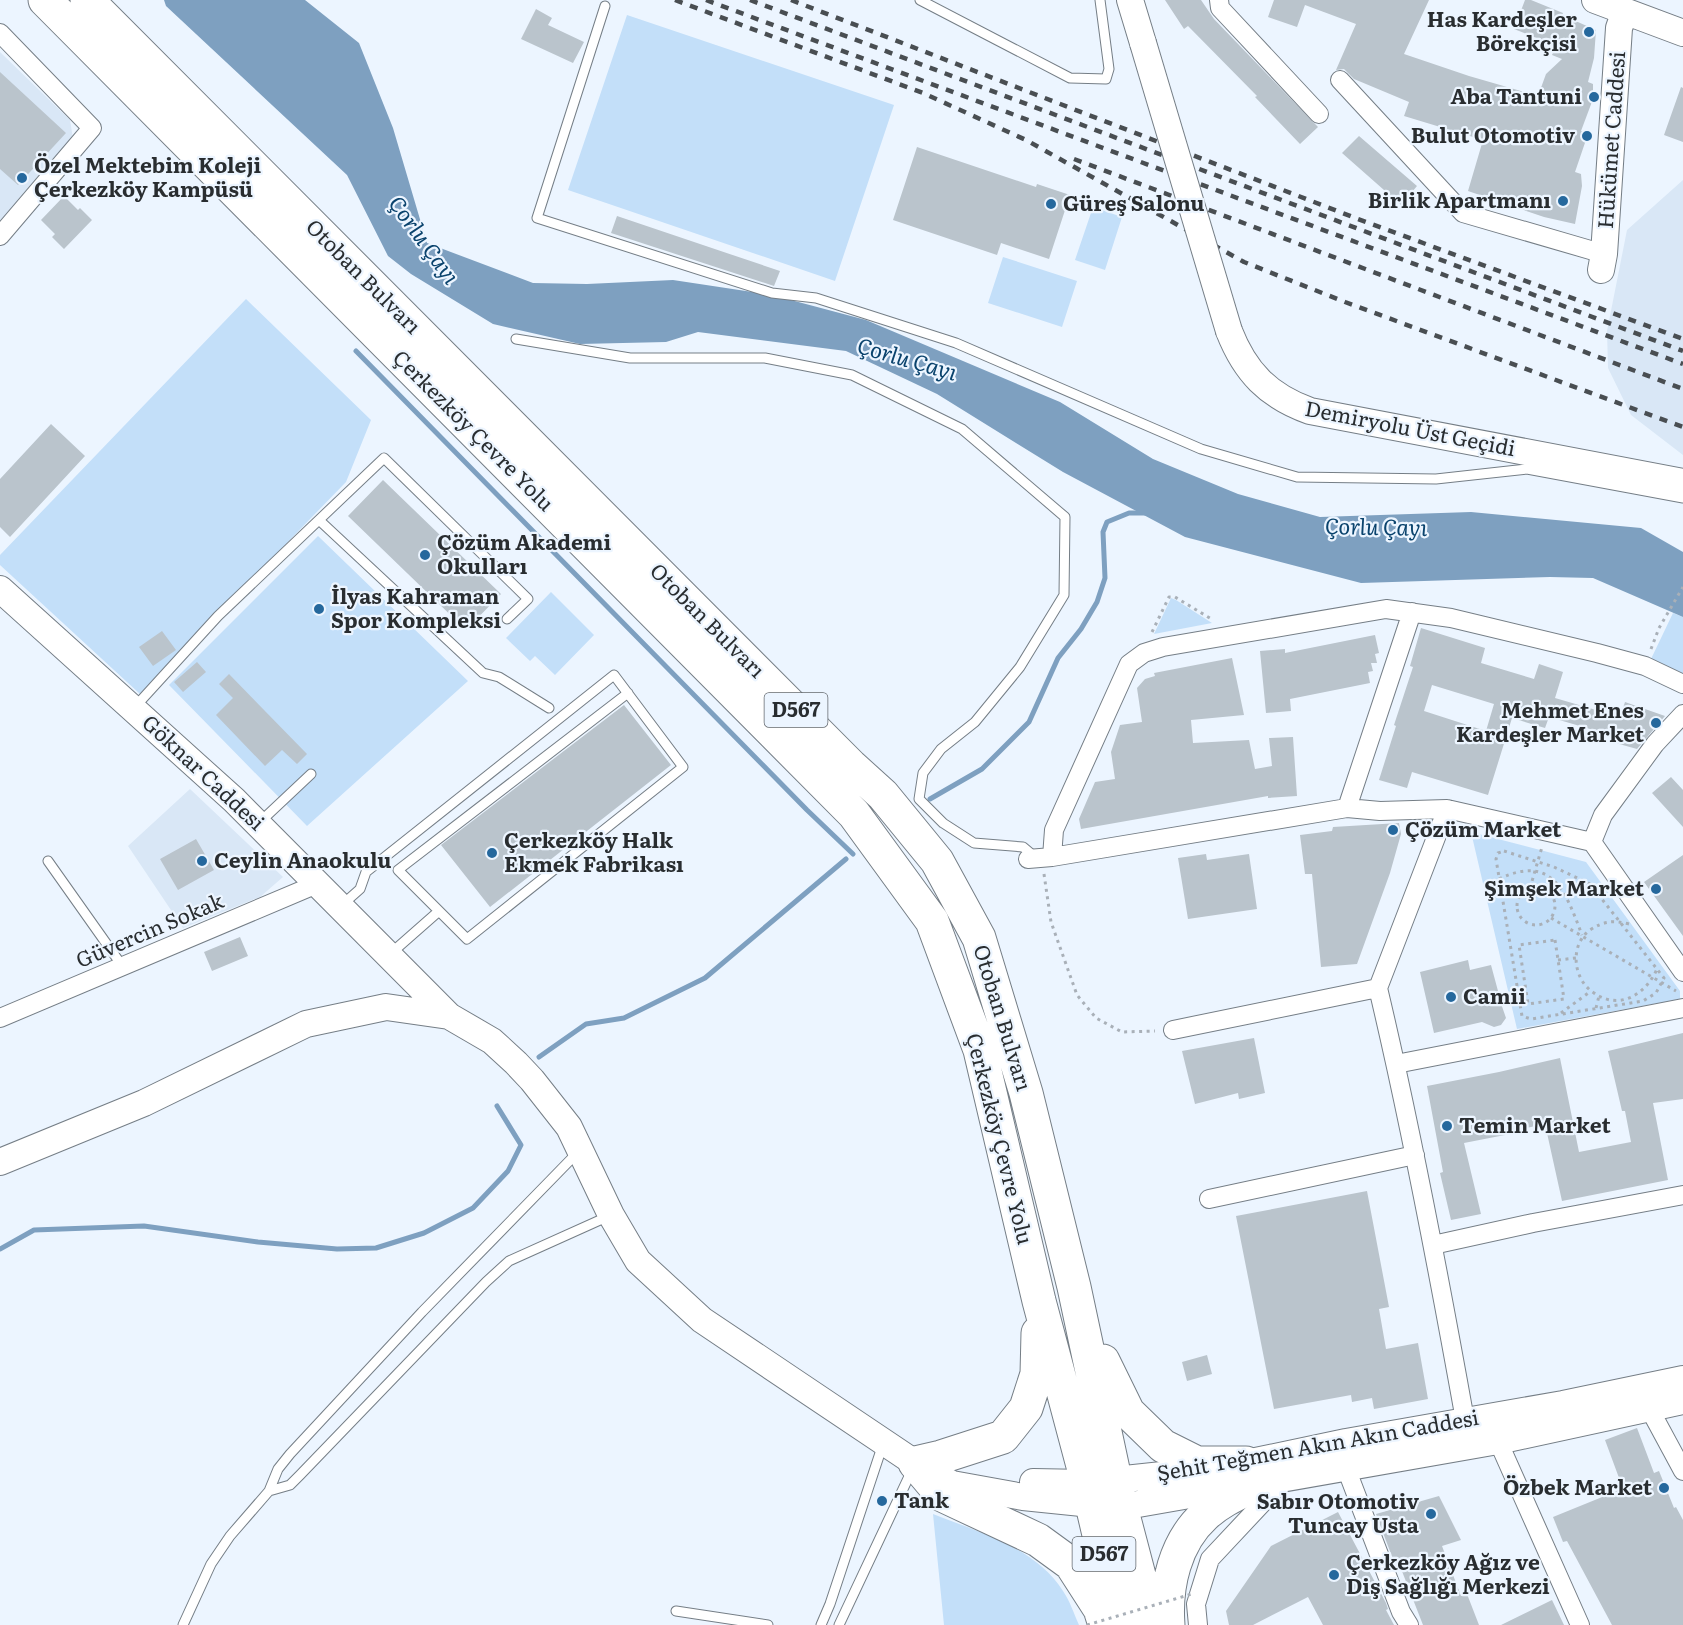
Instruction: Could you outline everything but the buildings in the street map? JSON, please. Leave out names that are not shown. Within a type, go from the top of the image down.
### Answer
[{"type":"highway","name":"Çerkezköy Çevre Yolu","points":[[45,0],[854,814],[932,921],[980,1050],[1039,1301],[1104,1494]]},
{"type":"highway","name":"Otoban Bulvarı","points":[[87,0],[851,766],[883,795],[937,861],[979,938],[1026,1093],[1074,1287],[1104,1494],[1120,1625]]},
{"type":"highway","points":[[1074,1287],[1109,1376],[1128,1412],[1163,1446],[1197,1463],[1263,1476]]},
{"type":"highway","points":[[1039,1301],[1037,1374],[1026,1408],[1003,1437],[915,1463],[942,1495],[1038,1540],[1071,1564],[1100,1609],[1105,1625]]},
{"type":"highway","points":[[1168,1625],[1166,1606],[1169,1579],[1188,1537],[1204,1515],[1263,1476]]},
{"type":"highway","name":"Otoban Bulvarı","points":[[1104,1494],[1152,1625]]},
{"type":"main road","name":"Demiryolu Üst Geçidi","points":[[1130,0],[1229,331],[1237,352],[1263,385],[1276,396],[1310,411],[1683,482]]},
{"type":"main road","points":[[1594,0],[1682,29]]},
{"type":"main road","name":"Hükümet Caddesi","points":[[1602,262],[1619,28],[1625,11]]},
{"type":"main road","name":"Göknar Caddesi","points":[[0,589],[134,708],[258,824],[449,1016]]},
{"type":"main road","points":[[0,1162],[144,1103],[306,1024],[386,1007],[449,1016],[492,1041],[516,1063],[569,1127],[611,1215],[639,1261],[702,1320],[915,1463]]},
{"type":"main road","name":"Şehit Teğmen Akın Akın Caddesi","points":[[1263,1476],[1346,1442],[1563,1404],[1683,1379]]},
{"type":"main road","name":"Şehit Teğmen Akın Akın Caddesi","points":[[915,1463],[1104,1494],[1346,1468],[1498,1441],[1683,1401]]},
{"type":"street","points":[[1219,0],[1220,8],[1319,114]]},
{"type":"street","points":[[0,33],[92,128],[0,236]]},
{"type":"street","points":[[1340,80],[1463,213],[1602,262]]},
{"type":"street","points":[[1039,858],[1054,830],[1129,664],[1144,653],[1163,647],[1386,609],[1462,621],[1645,666],[1683,684]]},
{"type":"street","points":[[1347,808],[1412,612]]},
{"type":"street","points":[[1592,842],[1603,815],[1655,744],[1683,714]]},
{"type":"street","points":[[1039,858],[1347,808],[1380,811],[1447,808],[1592,842],[1683,972]]},
{"type":"street","points":[[1447,808],[1378,988],[1415,1155],[1465,1420]]},
{"type":"street","name":"Güvercin Sokak","points":[[0,1018],[317,884]]},
{"type":"street","points":[[1173,1030],[1378,988]]},
{"type":"street","points":[[1396,1064],[1682,1001]]},
{"type":"street","points":[[1209,1199],[1415,1155]]},
{"type":"street","points":[[1433,1245],[1533,1223],[1683,1195]]},
{"type":"street","points":[[1649,1408],[1683,1471]]},
{"type":"street","points":[[1498,1441],[1580,1625]]},
{"type":"street","points":[[1346,1468],[1401,1612],[1409,1625]]},
{"type":"street","points":[[1198,1625],[1196,1604],[1210,1559],[1263,1476]]},
{"type":"lane","points":[[920,0],[1070,78],[1106,79],[1109,69],[1101,0]]},
{"type":"lane","points":[[605,6],[537,218],[772,293],[816,298],[956,343],[1202,449],[1297,477],[1436,479],[1527,469],[1683,498]]},
{"type":"lane","points":[[516,339],[630,358],[765,358],[852,375],[962,429],[1065,517],[1064,595],[1020,667],[975,722],[941,749],[923,772],[919,799],[944,824],[974,843],[1023,847],[1039,858]]},
{"type":"lane","points":[[134,708],[218,616],[384,458],[528,598],[507,619]]},
{"type":"lane","points":[[319,520],[483,674],[500,677],[549,708]]},
{"type":"lane","points":[[340,907],[360,889],[366,872],[614,675],[628,693],[683,767],[468,939],[398,870],[628,693]]},
{"type":"lane","points":[[258,824],[311,774]]},
{"type":"lane","points":[[48,861],[123,967]]},
{"type":"lane","points":[[389,956],[440,911]]},
{"type":"lane","points":[[183,1625],[211,1564],[230,1536],[269,1491],[278,1469],[290,1454],[422,1312],[580,1150]]},
{"type":"lane","points":[[269,1491],[290,1485],[509,1261],[611,1215]]},
{"type":"lane","points":[[821,1625],[883,1442]]},
{"type":"lane","points":[[839,1625],[915,1463]]},
{"type":"lane","points":[[676,1611],[768,1625]]},
{"type":"path","points":[[1645,666],[1659,628],[1683,587]]},
{"type":"path","points":[[1149,637],[1169,597],[1174,597],[1220,624]]},
{"type":"path","points":[[1530,888],[1542,845]]},
{"type":"path","points":[[1504,851],[1538,861],[1570,873],[1590,884],[1664,978],[1656,993],[1643,1001],[1531,1019],[1522,1016],[1496,859],[1498,853],[1504,851]]},
{"type":"path","points":[[1039,858],[1051,922],[1077,995],[1096,1018],[1122,1032],[1173,1030]]},
{"type":"path","points":[[1499,879],[1521,871],[1535,871],[1552,880],[1566,894],[1582,937]]},
{"type":"path","points":[[1539,887],[1550,894],[1555,905],[1551,918],[1540,925],[1533,925],[1522,918],[1518,913],[1518,900],[1521,894],[1530,888],[1539,887]]},
{"type":"path","points":[[1551,918],[1662,982],[1682,1001]]},
{"type":"path","points":[[1636,926],[1609,920],[1582,937],[1576,949],[1582,981],[1599,996],[1620,1000],[1635,996],[1653,977],[1660,959]]},
{"type":"path","points":[[1555,939],[1558,960],[1564,999],[1528,1004],[1519,945],[1555,939]]},
{"type":"path","points":[[1558,960],[1576,958]]},
{"type":"path","points":[[1560,1014],[1591,990]]},
{"type":"path","points":[[1596,1009],[1599,996]]},
{"type":"path","points":[[1087,1625],[1192,1594]]},
{"type":"shaded area","points":[[627,15],[894,105],[835,281],[568,190]]},
{"type":"shaded area","name":"Özel Mektebim Koleji Çerkezköy Kampüsü","points":[[0,52],[70,120],[74,145],[0,228]]},
{"type":"shaded area","points":[[1683,180],[1683,455],[1631,415],[1608,368],[1607,331],[1627,230]]},
{"type":"shaded area","points":[[1093,207],[1122,217],[1105,270],[1075,260]]},
{"type":"shaded area","points":[[1003,257],[1077,281],[1062,327],[988,303]]},
{"type":"shaded area","points":[[246,299],[371,420],[346,482],[140,694],[0,565],[0,555]]},
{"type":"shaded area","name":"İlyas Kahraman Spor Kompleksi","points":[[318,536],[468,681],[307,826],[169,685]]},
{"type":"shaded area","points":[[551,592],[594,635],[555,675],[535,656],[530,661],[506,638]]},
{"type":"shaded area","points":[[1171,598],[1176,600],[1212,623],[1154,634]]},
{"type":"shaded area","points":[[1673,613],[1683,617],[1683,677],[1651,659]]},
{"type":"shaded area","name":"Ceylin Anaokulu","points":[[190,789],[283,877],[260,897],[183,928],[128,846]]},
{"type":"shaded area","points":[[1471,832],[1586,862],[1680,991],[1680,999],[1517,1029]]},
{"type":"shaded area","points":[[933,1514],[1004,1543],[1037,1563],[1063,1591],[1079,1625],[944,1625]]},
{"type":"water","name":"Çorlu Çayı","points":[[164,0],[305,0],[359,43],[393,128],[427,243],[533,283],[587,284],[673,280],[772,295],[866,320],[1060,402],[1153,459],[1238,494],[1320,517],[1471,512],[1641,528],[1683,552],[1683,617],[1593,578],[1550,577],[1361,583],[1185,537],[1063,472],[937,394],[846,351],[698,332],[666,342],[580,344],[493,324],[411,274],[388,256],[347,175],[166,6]]},
{"type":"waterway","points":[[356,351],[853,854]]},
{"type":"waterway","points":[[930,799],[982,769],[1029,722],[1058,658],[1081,629],[1097,602],[1105,578],[1103,532],[1107,522],[1129,513],[1146,513]]},
{"type":"waterway","points":[[539,1057],[586,1024],[624,1018],[705,978],[846,859]]},
{"type":"waterway","points":[[0,1249],[34,1230],[144,1226],[258,1242],[337,1249],[376,1248],[424,1233],[473,1208],[508,1171],[521,1145],[497,1106]]},
{"type":"railway","points":[[675,0],[923,93],[1026,140],[1244,262],[1345,302],[1683,427]]},
{"type":"railway","points":[[706,0],[1683,364]]},
{"type":"railway","points":[[750,0],[1683,351]]},
{"type":"railway","points":[[791,0],[1358,219],[1683,339]]},
{"type":"railway","points":[[1074,159],[1683,389]]},
{"type":"place","name":"Has Kardeşler Börekçisi","points":[[1589,32]]},
{"type":"place","name":"Aba Tantuni","points":[[1594,97]]},
{"type":"place","name":"Bulut Otomotiv","points":[[1587,136]]},
{"type":"place","name":"Özel Mektebim Koleji Çerkezköy Kampüsü","points":[[22,178]]},
{"type":"place","name":"Birlik Apartmanı","points":[[1563,201]]},
{"type":"place","name":"Güreş Salonu","points":[[1051,204]]},
{"type":"place","name":"Çözüm Akademi Okulları","points":[[425,555]]},
{"type":"place","name":"İlyas Kahraman Spor Kompleksi","points":[[319,609]]},
{"type":"place","name":"Mehmet Enes Kardeşler Market","points":[[1656,723]]},
{"type":"place","name":"Çözüm Market","points":[[1393,830]]},
{"type":"place","name":"Çerkezköy Halk Ekmek Fabrikası","points":[[492,853]]},
{"type":"place","name":"Ceylin Anaokulu","points":[[202,861]]},
{"type":"place","name":"Şimşek Market","points":[[1656,889]]},
{"type":"place","name":"Camii","points":[[1451,997]]},
{"type":"place","name":"Temin Market","points":[[1447,1126]]},
{"type":"place","name":"Özbek Market","points":[[1664,1488]]},
{"type":"place","name":"Tank","points":[[882,1501]]},
{"type":"place","name":"Sabır Otomotiv Tuncay Usta","points":[[1431,1514]]},
{"type":"place","name":"Çerkezköy Ağız ve Diş Sağlığı Merkezi","points":[[1334,1575]]}]
